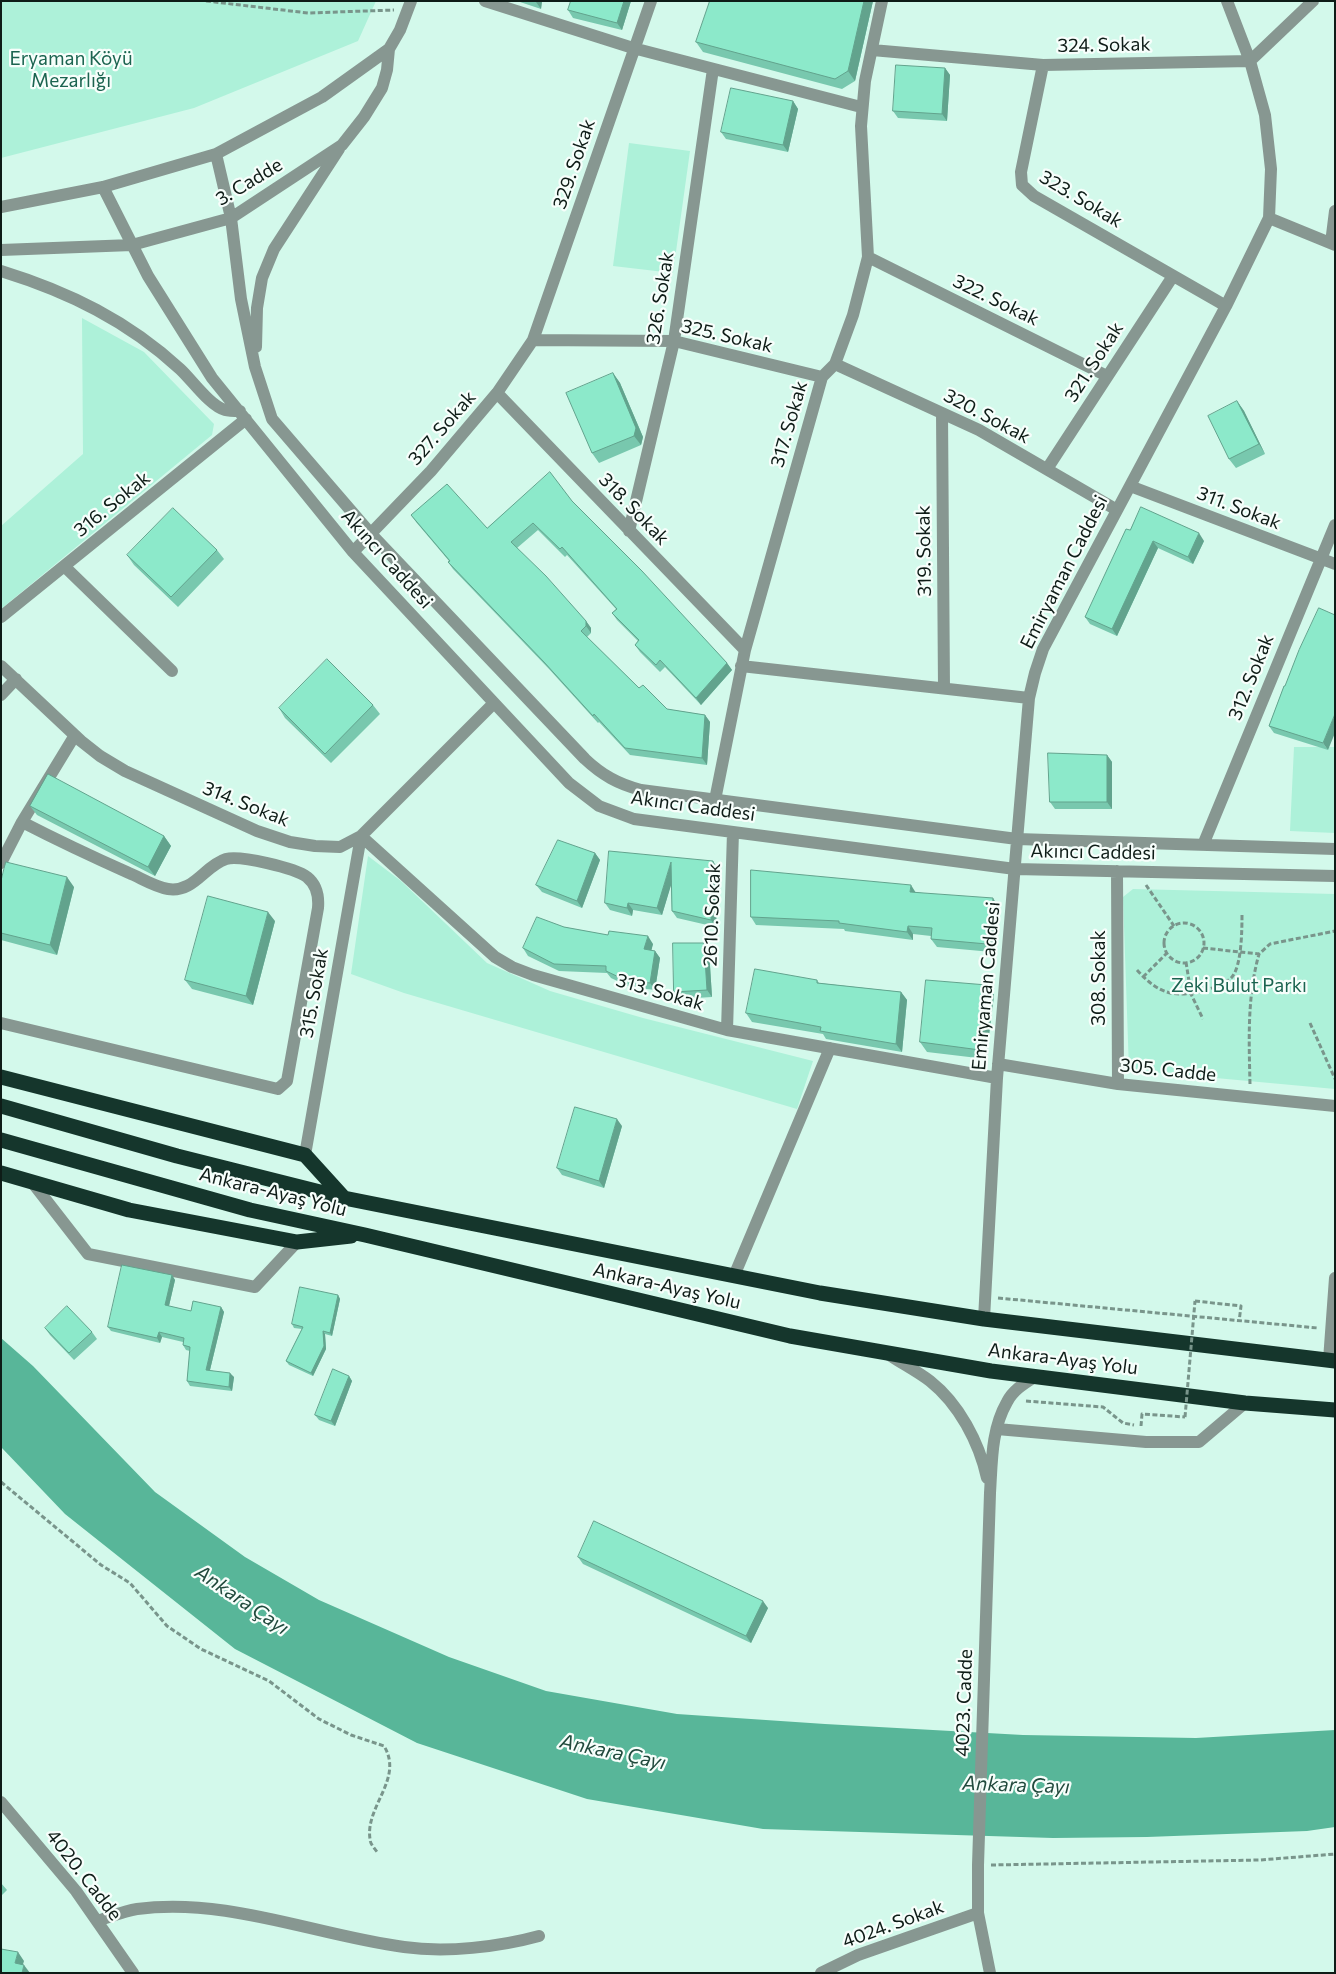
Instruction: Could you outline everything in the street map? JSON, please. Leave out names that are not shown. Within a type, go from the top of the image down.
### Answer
[{"type":"highway","points":[[1,1077],[305,1155],[344,1198]]},
{"type":"highway","name":"Ankara-Ayaş Yolu","points":[[1,1106],[177,1156],[344,1198],[820,1293],[984,1319],[1332,1360]]},
{"type":"highway","name":"Ankara-Ayaş Yolu","points":[[1,1140],[250,1210],[365,1235],[790,1336],[991,1371],[1245,1403],[1335,1410]]},
{"type":"highway","points":[[1,1173],[129,1210],[297,1242],[365,1235]]},
{"type":"street","points":[[485,1],[633,48],[862,107]]},
{"type":"street","name":"329. Sokak","points":[[533,340],[633,48],[651,1]]},
{"type":"street","name":"317. Sokak","points":[[715,800],[745,650],[822,378],[835,364],[853,315],[868,257],[861,126],[862,107],[882,1]]},
{"type":"street","name":"Emiryaman Caddesi","points":[[984,1319],[998,1064],[1030,698],[1035,673],[1043,649],[1226,306],[1269,218],[1271,169],[1265,115],[1250,61],[1227,1]]},
{"type":"street","points":[[1250,61],[1313,1]]},
{"type":"street","name":"3. Cadde","points":[[1,250],[132,245],[231,218],[342,145],[364,117],[382,88],[387,70],[389,49],[410,6]]},
{"type":"street","name":"3. Cadde","points":[[1,208],[103,187],[216,154],[322,97],[389,49]]},
{"type":"street","name":"324. Sokak","points":[[872,50],[1043,65],[1250,61]]},
{"type":"street","name":"323. Sokak","points":[[1043,65],[1021,172],[1022,186],[1034,196],[1226,306]]},
{"type":"street","name":"326. Sokak","points":[[629,531],[674,342],[713,69]]},
{"type":"street","points":[[255,367],[258,308],[262,278],[274,249],[342,145]]},
{"type":"street","name":"Akıncı Caddesi","points":[[216,154],[231,218],[241,300],[255,367],[272,420],[371,534],[596,769],[609,779],[632,788],[1017,839],[1335,849]]},
{"type":"street","name":"Akıncı Caddesi","points":[[103,187],[148,276],[212,378],[353,552],[569,783],[599,806],[634,819],[1015,869],[1335,876]]},
{"type":"street","points":[[1269,218],[1333,244],[1335,212]]},
{"type":"street","name":"322. Sokak","points":[[868,257],[1108,376]]},
{"type":"street","points":[[1,271],[31,280],[70,296],[115,319],[155,346],[214,404],[224,410],[243,415]]},
{"type":"street","name":"321. Sokak","points":[[1047,470],[1173,276]]},
{"type":"street","name":"325. Sokak","points":[[533,340],[674,342],[822,378]]},
{"type":"street","name":"327. Sokak","points":[[353,552],[431,471],[497,393],[533,340]]},
{"type":"street","name":"320. Sokak","points":[[835,364],[978,430],[1117,510]]},
{"type":"street","name":"318. Sokak","points":[[497,393],[745,650]]},
{"type":"street","name":"319. Sokak","points":[[942,413],[944,688]]},
{"type":"street","name":"316. Sokak","points":[[1,617],[243,415]]},
{"type":"street","name":"311. Sokak","points":[[1130,486],[1335,564]]},
{"type":"street","name":"312. Sokak","points":[[1202,845],[1335,525]]},
{"type":"street","points":[[64,566],[172,671]]},
{"type":"street","name":"314. Sokak","points":[[1,666],[100,756],[125,771],[257,831],[290,842],[315,846],[340,847],[361,836],[494,703]]},
{"type":"street","points":[[741,666],[1030,698]]},
{"type":"street","points":[[1,695],[16,679]]},
{"type":"street","points":[[1,863],[22,822],[75,734]]},
{"type":"street","points":[[1,1023],[278,1088],[287,1081],[318,908],[318,894],[315,887],[306,876],[293,871],[248,859],[232,857],[215,863],[197,880],[186,887],[165,889],[95,858],[22,822]]},
{"type":"street","name":"2610. Sokak","points":[[727,1030],[733,832]]},
{"type":"street","name":"313. Sokak","points":[[361,836],[495,957],[512,967],[533,975],[727,1030],[997,1078]]},
{"type":"street","name":"315. Sokak","points":[[305,1155],[361,836]]},
{"type":"street","name":"308. Sokak","points":[[1117,871],[1118,1084]]},
{"type":"street","points":[[734,1276],[830,1048]]},
{"type":"street","name":"305. Cadde","points":[[998,1064],[1118,1084],[1335,1106]]},
{"type":"street","points":[[32,1182],[88,1254],[255,1287],[297,1242]]},
{"type":"street","points":[[1332,1360],[1331,1330],[1335,1278]]},
{"type":"street","name":"4023. Cadde","points":[[884,1352],[930,1380],[949,1400],[966,1424],[983,1460],[990,1493]]},
{"type":"street","name":"4023. Cadde","points":[[990,1973],[978,1913],[978,1865],[990,1493],[994,1440],[1009,1399],[1019,1388],[1036,1376]]},
{"type":"street","points":[[997,1429],[1146,1442],[1199,1442],[1245,1403]]},
{"type":"street","name":"4020. Cadde","points":[[1,1802],[76,1891],[133,1973]]},
{"type":"street","points":[[97,1921],[135,1909],[186,1906],[231,1912],[405,1947],[445,1948],[510,1944],[539,1936]]},
{"type":"street","name":"4024. Sokak","points":[[821,1973],[858,1955],[978,1913]]},
{"type":"path","points":[[206,1],[308,13],[410,6]]},
{"type":"path","points":[[1137,872],[1174,926]]},
{"type":"path","points":[[1137,970],[1142,977],[1163,992],[1179,995],[1191,994],[1219,986],[1232,976],[1240,952],[1242,913]]},
{"type":"path","points":[[1184,922],[1196,927],[1204,937],[1203,948],[1194,960],[1186,962],[1175,961],[1167,953],[1164,938],[1167,932],[1174,926],[1184,922]]},
{"type":"path","points":[[1251,1098],[1248,1021],[1252,977],[1259,954],[1270,944],[1335,931]]},
{"type":"path","points":[[1203,948],[1259,954]]},
{"type":"path","points":[[1142,977],[1167,953]]},
{"type":"path","points":[[1186,962],[1191,994],[1202,1019]]},
{"type":"path","points":[[1310,1023],[1335,1079]]},
{"type":"path","points":[[985,1297],[1331,1330]]},
{"type":"path","points":[[1141,1426],[1142,1414],[1185,1417],[1195,1301],[1241,1306],[1239,1322]]},
{"type":"path","points":[[1009,1399],[1103,1407],[1123,1423],[1150,1427]]},
{"type":"path","points":[[1,1482],[101,1565],[130,1583],[167,1626],[201,1649],[269,1681],[319,1719],[351,1735],[384,1746],[389,1754],[390,1774],[371,1823],[370,1841],[378,1853]]},
{"type":"path","points":[[978,1865],[1260,1860],[1335,1854]]},
{"type":"green space","name":"Eryaman Köyü Mezarlığı","points":[[1,1],[376,1],[358,41],[194,108],[1,158]]},
{"type":"green space","points":[[629,143],[690,151],[673,273],[613,266]]},
{"type":"green space","points":[[82,318],[144,352],[214,424],[212,435],[1,609],[1,526],[83,454]]},
{"type":"green space","points":[[1294,747],[1335,747],[1335,833],[1290,831]]},
{"type":"green space","points":[[368,856],[401,881],[487,963],[550,991],[643,1018],[813,1061],[797,1109],[404,993],[351,974]]},
{"type":"green space","name":"Zeki Bulut Parkı","points":[[1133,889],[1335,894],[1335,1089],[1129,1070],[1123,897]]},
{"type":"water","name":"Ankara Çayı","points":[[1,1338],[33,1366],[155,1492],[245,1557],[319,1600],[449,1657],[546,1691],[677,1714],[1023,1735],[1196,1738],[1335,1730],[1335,1827],[1307,1831],[1147,1837],[1053,1838],[763,1829],[587,1799],[417,1743],[235,1649],[65,1514],[1,1447]]},
{"type":"building","points":[[571,1],[624,1],[617,23],[568,10]]},
{"type":"building","points":[[710,1],[864,1],[848,71],[835,79],[696,42]]},
{"type":"building","points":[[896,65],[945,68],[942,114],[893,111]]},
{"type":"building","points":[[731,88],[793,101],[783,145],[721,132]]},
{"type":"building","points":[[613,373],[636,428],[634,436],[592,453],[566,393]]},
{"type":"building","points":[[1237,401],[1259,444],[1229,459],[1208,416]]},
{"type":"building","points":[[550,472],[572,501],[642,571],[727,663],[696,698],[660,660],[656,665],[635,645],[639,640],[612,613],[617,609],[562,547],[560,549],[533,523],[511,542],[546,576],[586,621],[586,626],[581,631],[639,688],[643,685],[667,709],[705,715],[702,758],[625,748],[448,562],[450,561],[411,515],[447,484],[487,528]]},
{"type":"building","points":[[1141,507],[1199,533],[1188,557],[1153,541],[1112,629],[1085,617],[1126,529],[1130,530]]},
{"type":"building","points":[[173,508],[217,550],[171,597],[127,555]]},
{"type":"building","points":[[1319,608],[1335,615],[1335,714],[1323,743],[1269,726],[1299,650]]},
{"type":"building","points":[[327,659],[373,705],[325,754],[279,708]]},
{"type":"building","points":[[1048,753],[1107,755],[1107,802],[1050,802]]},
{"type":"building","points":[[48,774],[164,836],[148,867],[30,806]]},
{"type":"building","points":[[558,840],[595,853],[577,901],[536,885]]},
{"type":"building","points":[[609,851],[713,861],[711,920],[672,911],[671,862],[657,908],[628,903],[627,908],[605,903]]},
{"type":"building","points":[[6,862],[67,877],[50,945],[1,933],[1,881]]},
{"type":"building","points":[[751,870],[911,885],[910,892],[993,898],[987,944],[931,939],[932,928],[908,926],[907,932],[839,923],[839,921],[751,917]]},
{"type":"building","points":[[208,896],[268,912],[246,996],[185,980]]},
{"type":"building","points":[[537,917],[564,927],[608,935],[609,931],[648,936],[644,949],[655,951],[650,983],[625,980],[606,971],[606,966],[554,964],[523,948]]},
{"type":"building","points":[[673,943],[704,943],[707,990],[674,992]]},
{"type":"building","points":[[755,969],[817,980],[817,983],[901,992],[896,1044],[820,1031],[821,1027],[746,1013]]},
{"type":"building","points":[[926,980],[987,985],[980,1050],[920,1042]]},
{"type":"building","points":[[575,1107],[617,1119],[599,1181],[557,1168]]},
{"type":"building","points":[[122,1265],[172,1275],[165,1305],[191,1311],[193,1301],[221,1307],[206,1370],[230,1373],[229,1387],[187,1381],[190,1347],[183,1345],[184,1338],[159,1332],[157,1338],[108,1327]]},
{"type":"building","points":[[300,1287],[338,1295],[330,1333],[323,1331],[324,1346],[311,1373],[286,1361],[303,1327],[292,1324]]},
{"type":"building","points":[[67,1306],[92,1332],[69,1353],[45,1328]]},
{"type":"building","points":[[333,1369],[349,1376],[331,1421],[315,1415]]},
{"type":"building","points":[[594,1521],[763,1601],[746,1636],[578,1557]]},
{"type":"building","points":[[1,1949],[18,1952],[15,1963],[24,1965],[22,1973],[1,1973]]}]
